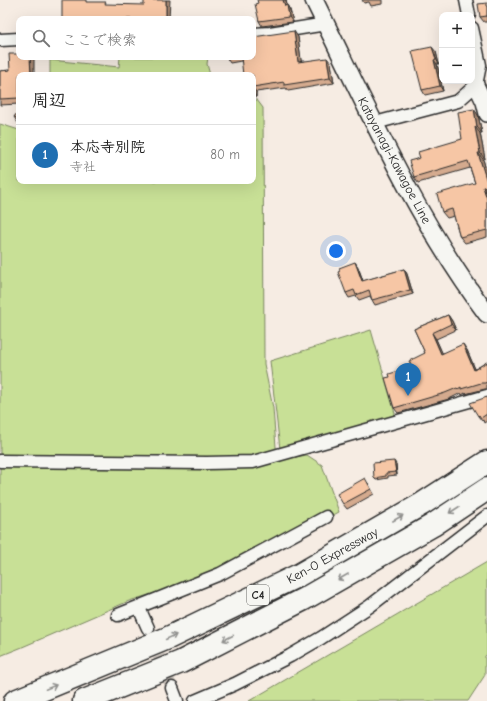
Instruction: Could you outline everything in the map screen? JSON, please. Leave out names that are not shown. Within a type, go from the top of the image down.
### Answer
[{"type":"highway","name":"Ken-O Expressway","points":[[15,701],[168,638],[299,575],[422,504],[487,462]]},
{"type":"highway","name":"Ken-O Expressway","points":[[84,701],[181,662],[304,599],[433,525],[487,489]]},
{"type":"main road","name":"Katayanagi-Kawagoe Line","points":[[314,0],[374,123],[436,238],[487,314]]},
{"type":"street","points":[[466,0],[468,12]]},
{"type":"street","points":[[256,34],[326,24]]},
{"type":"street","points":[[0,40],[16,39]]},
{"type":"street","points":[[475,42],[480,65],[476,85],[484,102],[487,114]]},
{"type":"street","points":[[374,123],[458,101],[476,85]]},
{"type":"street","points":[[0,461],[253,462],[487,396]]},
{"type":"street","points":[[194,701],[235,684],[290,656],[321,638],[370,606],[487,516]]},
{"type":"street","points":[[118,615],[139,608],[220,574],[326,517]]},
{"type":"street","points":[[462,534],[487,520]]},
{"type":"street","points":[[139,608],[148,628]]},
{"type":"street","points":[[172,688],[177,701]]},
{"type":"green space","points":[[50,60],[119,67],[120,60],[208,60],[209,72],[50,72]]},
{"type":"green space","points":[[257,100],[263,108],[264,364],[273,408],[277,460],[307,455],[322,465],[339,512],[267,550],[194,581],[129,601],[0,656],[0,124],[16,129],[16,184],[256,184]]},
{"type":"green space","points":[[371,330],[396,417],[280,449],[270,361]]},
{"type":"green space","points":[[487,562],[487,654],[485,656],[485,675],[468,701],[249,701]]},
{"type":"building","points":[[62,0],[86,0],[86,2],[106,2],[105,4],[144,5],[144,0],[166,0],[166,16],[62,16]]},
{"type":"building","points":[[257,0],[283,0],[285,6],[287,5],[289,17],[259,21],[255,4],[258,3]]},
{"type":"building","points":[[487,3],[487,16],[480,17],[478,4]]},
{"type":"building","points":[[294,31],[298,62],[327,58],[330,78],[284,85],[284,82],[256,87],[256,72],[243,72],[241,60],[256,60],[256,37]]},
{"type":"building","points":[[432,47],[436,59],[434,60],[440,86],[422,90],[412,51]]},
{"type":"building","points":[[9,54],[16,54],[16,60],[30,60],[31,72],[16,72],[16,98],[0,99],[0,71],[10,70]]},
{"type":"building","points":[[474,109],[477,127],[475,127],[480,153],[478,153],[487,182],[487,186],[483,187],[487,199],[487,230],[460,237],[452,209],[442,212],[437,194],[475,183],[468,161],[414,177],[409,161],[420,158],[418,152],[462,139],[458,112]]},
{"type":"building","points":[[355,262],[362,281],[404,269],[410,290],[372,300],[369,290],[356,295],[354,290],[346,293],[338,272],[340,271],[339,268]]},
{"type":"building","points":[[448,315],[451,324],[432,333],[441,354],[463,344],[474,370],[487,362],[487,382],[461,389],[461,387],[458,389],[457,388],[394,408],[385,378],[390,377],[389,374],[412,367],[409,361],[425,353],[414,329]]},
{"type":"building","points":[[487,397],[487,414],[481,418],[479,415],[478,416],[470,403]]},
{"type":"building","points":[[394,461],[396,472],[386,473],[386,476],[374,478],[373,463]]},
{"type":"building","points":[[365,478],[371,489],[343,504],[337,494]]},
{"type":"tunnel","points":[[152,639],[172,688]]},
{"type":"place","name":"本応寺別院","points":[[408,396]]}]
